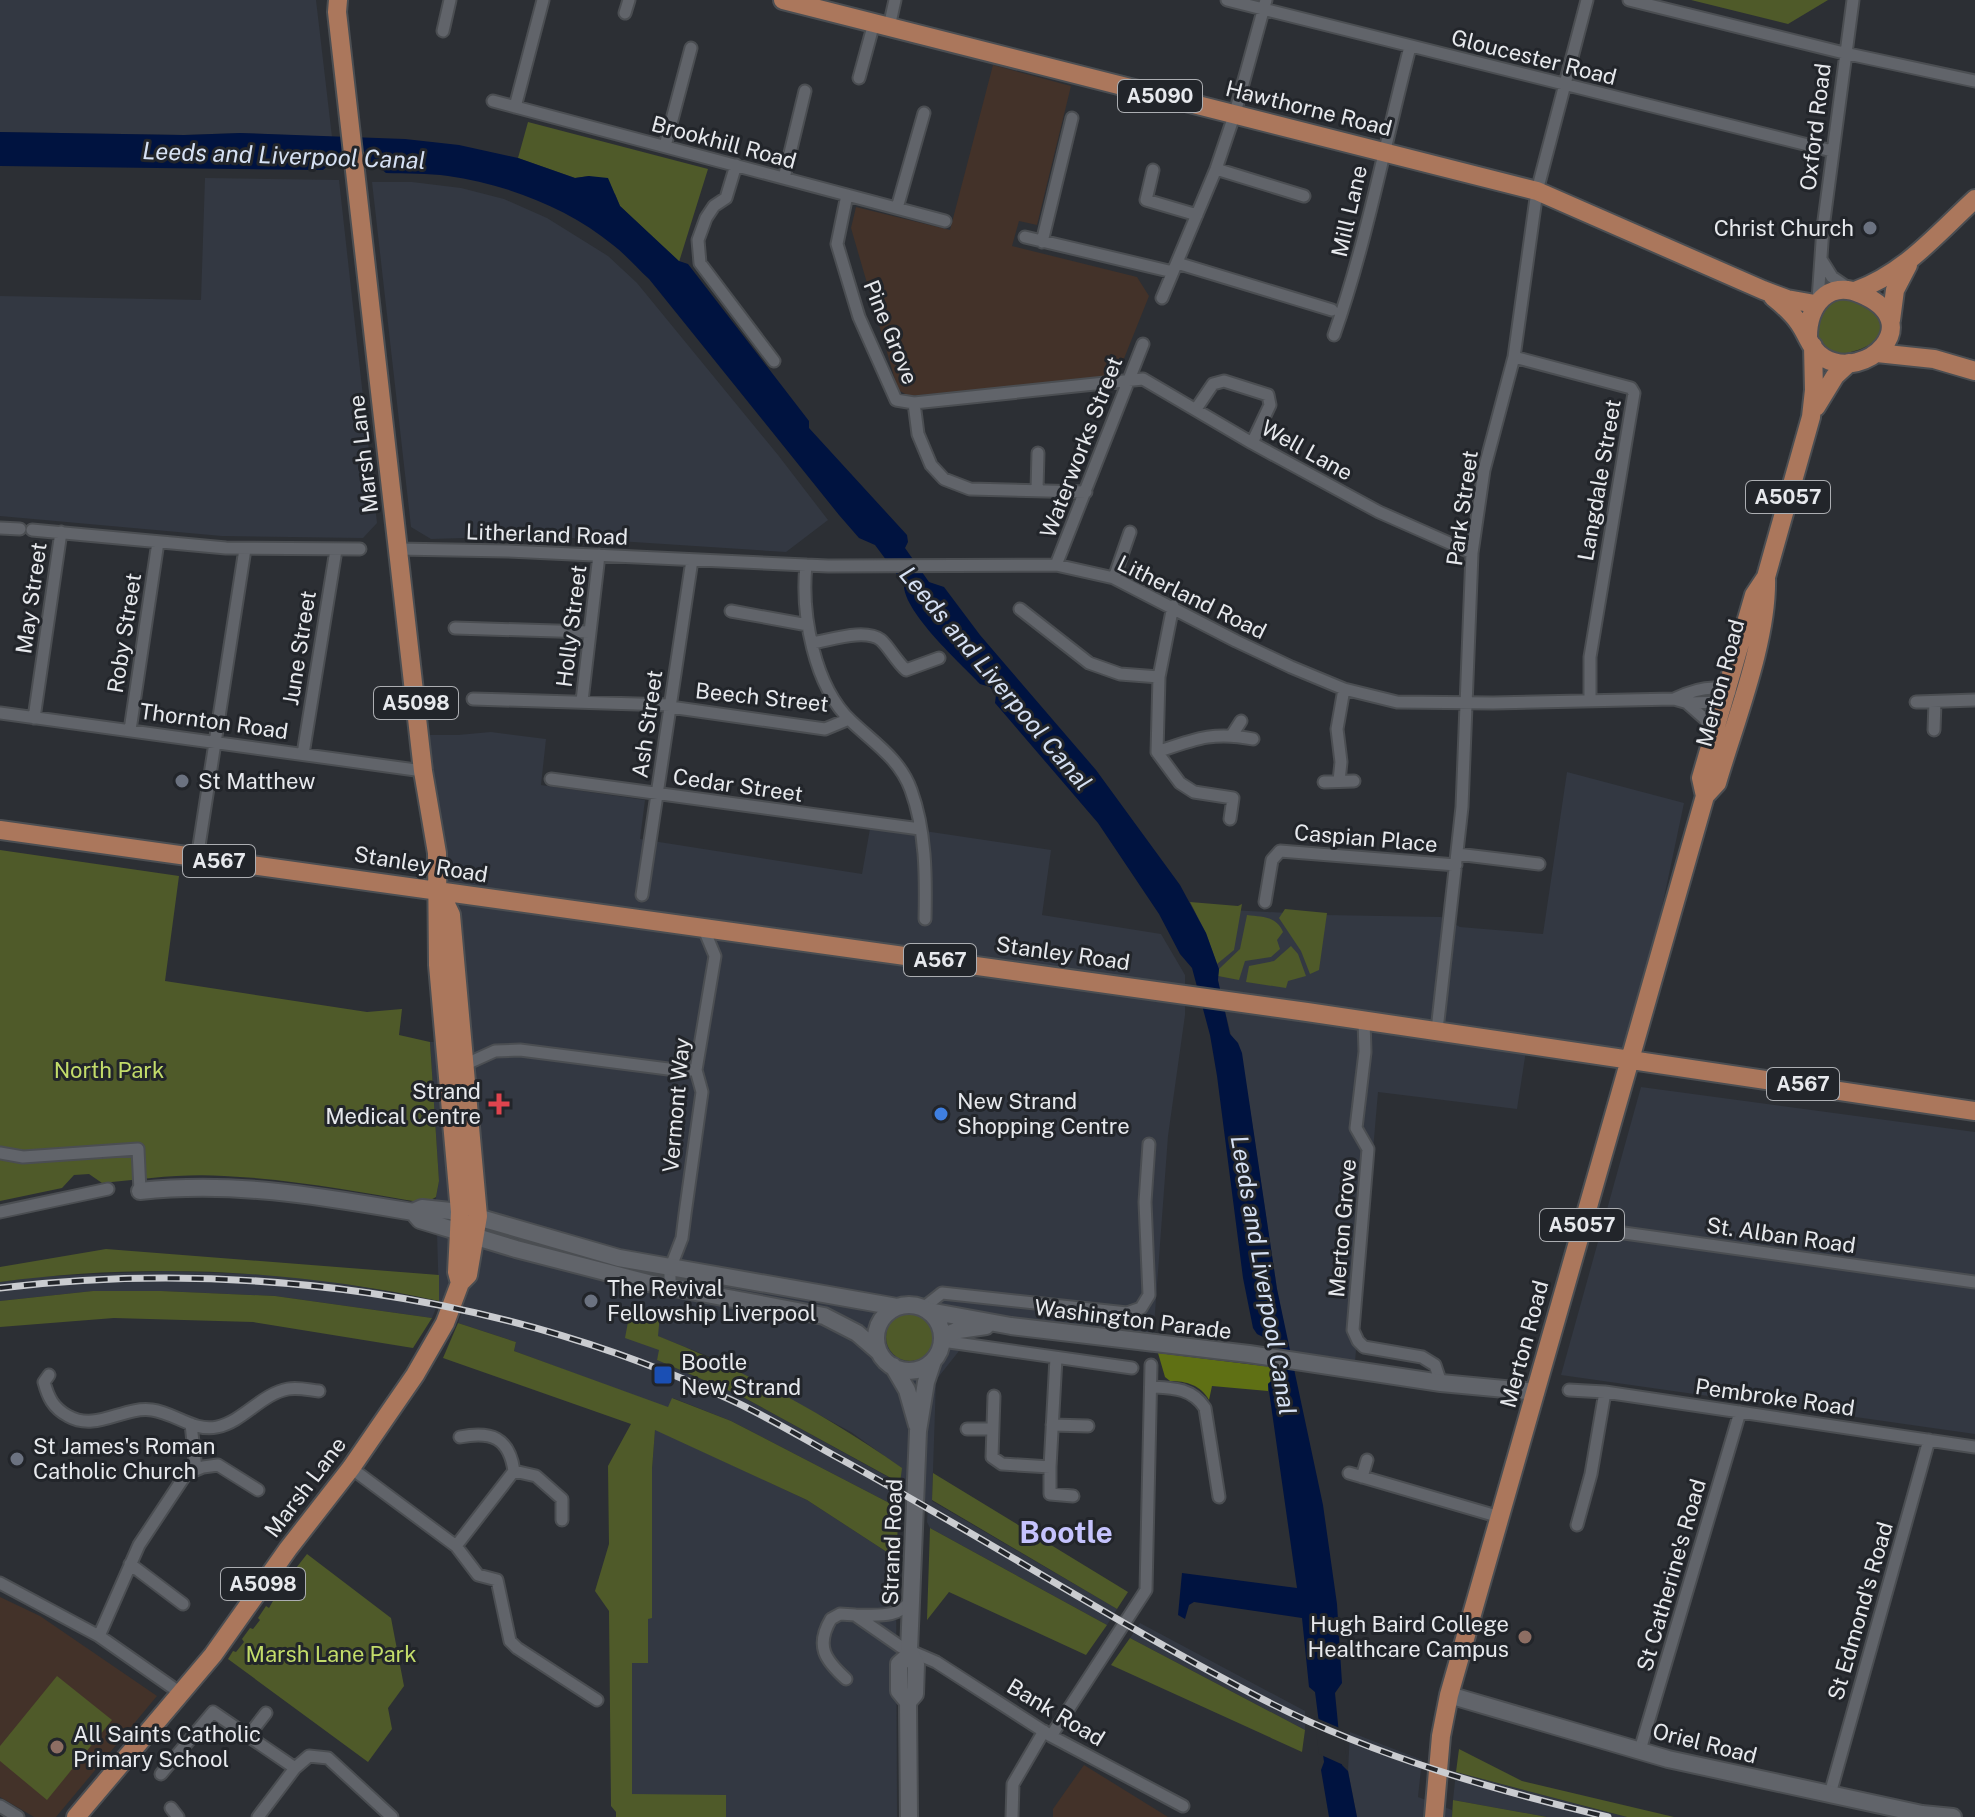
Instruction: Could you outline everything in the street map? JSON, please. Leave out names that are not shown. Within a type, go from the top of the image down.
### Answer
[{"type":"main road","name":"Hawthorne Road","points":[[783,0],[1537,191],[1763,290],[1787,299],[1817,302]]},
{"type":"main road","name":"Marsh Lane","points":[[337,11],[423,771],[436,844],[438,965],[468,1224]]},
{"type":"main road","points":[[1853,290],[1880,280],[1909,262],[1975,199]]},
{"type":"main road","points":[[1849,363],[1877,353],[1888,342],[1895,290],[1909,262]]},
{"type":"main road","name":"Hawthorne Road","points":[[1763,290],[1789,310],[1810,342]]},
{"type":"main road","points":[[1853,290],[1877,301],[1905,342],[1934,359]]},
{"type":"main road","name":"A5090","points":[[1817,302],[1833,291],[1853,290]]},
{"type":"main road","points":[[1810,342],[1810,317],[1817,302]]},
{"type":"main road","name":"A5090","points":[[1810,342],[1824,358],[1849,363]]},
{"type":"main road","name":"Merton Road","points":[[1434,1817],[1441,1736],[1449,1695],[1705,796],[1717,783],[1731,697],[1754,595],[1766,577],[1811,417],[1814,390],[1810,342]]},
{"type":"main road","points":[[1877,353],[1934,359],[1975,371]]},
{"type":"main road","name":"Merton Road","points":[[1811,417],[1823,393],[1849,363]]},
{"type":"main road","name":"Merton Road","points":[[1705,796],[1701,778],[1731,697]]},
{"type":"main road","name":"Stanley Road","points":[[0,830],[1437,1030],[1975,1111]]},
{"type":"main road","name":"Marsh Lane","points":[[76,1817],[213,1655],[288,1549],[351,1468],[445,1323],[460,1283],[457,1272],[468,1224],[464,1065],[451,915],[439,890]]},
{"type":"street","points":[[443,31],[450,0]]},
{"type":"street","points":[[515,107],[543,0]]},
{"type":"street","points":[[625,13],[629,0]]},
{"type":"street","points":[[859,78],[895,0]]},
{"type":"street","name":"Gloucester Road","points":[[1227,0],[1265,5],[1410,47],[1832,151]]},
{"type":"street","name":"Park Street","points":[[1437,1030],[1457,860],[1472,553],[1484,470],[1514,357],[1537,191],[1587,0]]},
{"type":"street","points":[[1629,0],[1844,53],[1975,81]]},
{"type":"street","name":"Oxford Road","points":[[1817,302],[1832,151],[1853,0]]},
{"type":"street","points":[[1162,298],[1216,169],[1265,5]]},
{"type":"street","name":"Mill Lane","points":[[1334,335],[1357,269],[1410,47]]},
{"type":"street","points":[[665,146],[691,48]]},
{"type":"street","points":[[784,178],[805,91]]},
{"type":"street","name":"Brookhill Road","points":[[493,101],[945,221]]},
{"type":"street","points":[[897,208],[924,113]]},
{"type":"street","points":[[1042,242],[1072,118]]},
{"type":"street","points":[[736,165],[726,198],[714,206],[706,218],[698,240],[700,263],[774,361]]},
{"type":"street","points":[[1216,169],[1304,196]]},
{"type":"street","points":[[1153,170],[1146,200],[1197,215]]},
{"type":"street","name":"Pine Grove","points":[[847,195],[837,244],[859,317],[896,400],[914,403],[1127,381]]},
{"type":"street","points":[[1025,237],[1175,268],[1332,310]]},
{"type":"street","points":[[1821,260],[1838,282],[1853,290]]},
{"type":"street","name":"Waterworks Street","points":[[1056,565],[1143,344]]},
{"type":"street","name":"Langdale Street","points":[[1514,357],[1631,388],[1634,393],[1590,657],[1590,700]]},
{"type":"street","name":"Well Lane","points":[[1127,381],[1143,379],[1379,512],[1472,553]]},
{"type":"street","points":[[1196,409],[1213,384],[1224,381],[1268,395],[1270,405],[1252,443]]},
{"type":"street","points":[[914,403],[918,434],[931,465],[944,479],[970,489],[1086,492]]},
{"type":"street","points":[[1037,489],[1038,453]]},
{"type":"street","points":[[0,528],[245,549],[360,549]]},
{"type":"street","name":"May Street","points":[[34,718],[61,532]]},
{"type":"street","points":[[1114,578],[1130,532]]},
{"type":"street","name":"Roby Street","points":[[130,730],[158,542]]},
{"type":"street","points":[[197,859],[245,549]]},
{"type":"street","name":"Litherland Road","points":[[397,549],[806,565],[1056,565],[1114,578],[1236,641],[1344,689],[1397,702],[1674,699],[1688,703],[1731,697]]},
{"type":"street","name":"June Street","points":[[303,754],[336,550]]},
{"type":"street","name":"Holly Street","points":[[582,701],[599,555]]},
{"type":"street","name":"Ash Street","points":[[642,895],[692,560]]},
{"type":"street","points":[[806,565],[804,585],[808,625],[830,690],[849,719],[896,761],[911,790],[927,876],[925,919]]},
{"type":"street","points":[[1173,606],[1159,677],[1157,752],[1180,783],[1194,792],[1233,798],[1230,819]]},
{"type":"street","points":[[1020,609],[1089,663],[1120,674],[1159,677]]},
{"type":"street","points":[[731,611],[808,625]]},
{"type":"street","points":[[455,628],[589,632]]},
{"type":"street","points":[[812,643],[870,634],[884,641],[893,657],[906,670],[939,658]]},
{"type":"street","points":[[1339,781],[1341,762],[1337,729],[1344,689]]},
{"type":"street","name":"Litherland Road","points":[[1674,699],[1692,691],[1731,697]]},
{"type":"street","name":"Beech Street","points":[[473,699],[670,706],[825,729],[849,719]]},
{"type":"street","points":[[1916,702],[1975,700]]},
{"type":"street","points":[[1934,730],[1935,702]]},
{"type":"street","points":[[1688,703],[1705,719],[1713,739]]},
{"type":"street","name":"Thornton Road","points":[[0,713],[423,771]]},
{"type":"street","points":[[1232,735],[1241,721]]},
{"type":"street","points":[[1157,752],[1208,735],[1253,739]]},
{"type":"street","name":"Cedar Street","points":[[551,779],[920,829]]},
{"type":"street","points":[[1324,782],[1354,781]]},
{"type":"street","name":"Caspian Place","points":[[1265,902],[1272,860],[1280,851],[1457,860]]},
{"type":"street","points":[[1457,860],[1539,864]]},
{"type":"street","name":"Vermont Way","points":[[670,1287],[670,1269],[682,1238],[702,1092],[696,1070],[715,956],[703,927]]},
{"type":"street","name":"Merton Grove","points":[[1364,1020],[1365,1052],[1356,1128],[1368,1149],[1353,1330],[1364,1347],[1422,1357],[1435,1365],[1441,1383]]},
{"type":"street","points":[[464,1065],[495,1051],[520,1050],[696,1070]]},
{"type":"street","points":[[926,1310],[942,1293],[1127,1313],[1141,1308],[1149,1295],[1145,1202],[1149,1144]]},
{"type":"street","points":[[0,1153],[23,1157],[138,1149],[140,1191],[173,1188],[278,1190],[413,1212],[422,1208],[558,1261],[670,1287],[824,1316],[857,1333],[893,1366],[910,1371],[933,1361],[942,1339],[940,1326],[926,1310],[905,1305],[897,1307],[887,1313],[879,1324],[879,1352]]},
{"type":"street","points":[[0,1212],[108,1189]]},
{"type":"street","points":[[468,1224],[670,1269],[897,1307]]},
{"type":"street","name":"St. Alban Road","points":[[1581,1227],[1975,1282]]},
{"type":"street","name":"Washington Parade","points":[[926,1310],[1011,1326],[1441,1383],[1536,1392]]},
{"type":"street","name":"Washington Parade","points":[[942,1339],[978,1326],[1011,1326]]},
{"type":"street","points":[[942,1339],[1132,1368]]},
{"type":"street","points":[[1056,1358],[1050,1494],[1073,1496]]},
{"type":"street","name":"Strand Road","points":[[909,1817],[908,1702],[899,1691],[899,1664],[909,1653],[918,1431],[926,1382],[933,1361]]},
{"type":"street","points":[[1012,1817],[1013,1784],[1146,1590],[1151,1365]]},
{"type":"street","name":"Strand Road","points":[[893,1366],[907,1390],[918,1431]]},
{"type":"street","points":[[49,1375],[44,1382],[48,1397],[59,1411],[76,1421],[93,1422],[138,1410],[153,1410],[204,1428],[218,1427],[274,1393],[291,1388],[319,1391]]},
{"type":"street","points":[[1152,1387],[1180,1388],[1199,1398],[1205,1408],[1219,1497]]},
{"type":"street","name":"Pembroke Road","points":[[1569,1390],[1605,1392],[1975,1447]]},
{"type":"street","points":[[1577,1525],[1591,1474],[1605,1392]]},
{"type":"street","points":[[994,1396],[992,1457],[1002,1464],[1050,1467]]},
{"type":"street","name":"St Catherine's Road","points":[[1640,1750],[1740,1412]]},
{"type":"street","points":[[191,1424],[196,1469]]},
{"type":"street","points":[[1052,1425],[1088,1426]]},
{"type":"street","points":[[967,1429],[993,1429]]},
{"type":"street","points":[[456,1546],[514,1471],[512,1457],[498,1440],[482,1433],[460,1437]]},
{"type":"street","name":"St Edmond's Road","points":[[1830,1794],[1929,1440]]},
{"type":"street","points":[[1367,1460],[1356,1475],[1500,1517]]},
{"type":"street","points":[[99,1636],[130,1564],[186,1474],[218,1465],[258,1490]]},
{"type":"street","points":[[351,1468],[456,1546],[478,1575],[497,1580],[510,1641],[597,1700]]},
{"type":"street","points":[[514,1471],[536,1476],[562,1499],[562,1520]]},
{"type":"street","points":[[130,1564],[183,1604]]},
{"type":"street","points":[[0,1583],[99,1636],[179,1692]]},
{"type":"street","points":[[846,1679],[830,1665],[822,1643],[831,1619],[840,1614],[896,1614],[912,1598]]},
{"type":"street","name":"Bank Road","points":[[855,1615],[909,1653],[936,1662],[1048,1734],[1183,1806]]},
{"type":"street","name":"Oriel Road","points":[[1449,1695],[1698,1766],[1922,1814],[1953,1817]]},
{"type":"street","points":[[161,1774],[213,1712],[295,1768]]},
{"type":"street","points":[[249,1735],[266,1713]]},
{"type":"street","points":[[258,1817],[295,1768],[309,1756],[328,1758],[392,1817]]},
{"type":"street","points":[[0,1806],[18,1817]]},
{"type":"shaded area","points":[[0,0],[316,0],[332,137],[240,133],[0,132]]},
{"type":"shaded area","points":[[993,65],[1071,86],[1037,225],[1019,221],[1012,246],[1137,277],[1149,296],[1117,376],[909,396],[898,390],[851,228],[856,207],[950,230]]},
{"type":"shaded area","points":[[205,178],[339,180],[377,523],[363,538],[222,536],[0,516],[0,296],[201,300]]},
{"type":"shaded area","points":[[372,182],[412,182],[461,188],[504,199],[547,218],[608,256],[637,283],[828,520],[786,552],[541,536],[535,532],[500,531],[496,537],[431,539],[411,527]]},
{"type":"shaded area","points":[[491,732],[546,739],[541,785],[645,800],[640,839],[862,874],[871,823],[1051,850],[1042,915],[1161,934],[1185,975],[1185,1015],[1168,1136],[1152,1353],[987,1329],[963,1332],[959,1351],[936,1380],[932,1501],[1117,1609],[1107,1625],[930,1528],[927,1522],[928,1503],[902,1488],[899,1508],[731,1421],[673,1398],[668,1408],[514,1351],[516,1342],[458,1323],[464,1306],[439,1301],[436,1197],[439,1181],[430,1042],[451,1041],[419,735]],"holes":[[[631,1306],[659,1314],[657,1336],[713,1358],[851,1432],[901,1468],[899,1483],[741,1396],[657,1360],[660,1350]]]},
{"type":"shaded area","points":[[1567,772],[1684,803],[1630,1059],[1527,1044],[1517,1109],[1378,1092],[1355,1362],[1290,1356],[1250,1109],[1217,980],[1194,908],[1441,917],[1460,927],[1543,934]]},
{"type":"shaded area","points":[[1641,1087],[1975,1132],[1975,1434],[1561,1375]]},
{"type":"shaded area","points":[[166,1271],[325,1280],[439,1301],[432,1318],[275,1296],[161,1291],[93,1291],[0,1301],[0,1282],[32,1277]]},
{"type":"shaded area","points":[[655,1429],[807,1500],[896,1558],[897,1817],[726,1817],[726,1795],[632,1795],[632,1663],[648,1662],[648,1618],[652,1618]]},
{"type":"shaded area","name":"All Saints Catholic Primary School","points":[[0,1597],[40,1616],[157,1696],[56,1817],[34,1817],[0,1797]]},
{"type":"shaded area","points":[[1140,1623],[1305,1711],[1305,1730],[1130,1638]]},
{"type":"shaded area","points":[[1350,1732],[1422,1760],[1418,1797],[1452,1810],[1452,1817],[1357,1817],[1348,1771]]},
{"type":"shaded area","points":[[1084,1765],[1168,1817],[1053,1817],[1053,1809]]},
{"type":"shaded area","points":[[1456,1772],[1627,1817],[1547,1817],[1453,1800]]},
{"type":"green space","points":[[1691,0],[1828,0],[1788,24]]},
{"type":"green space","points":[[528,122],[708,169],[679,262],[620,206],[615,194],[589,176],[575,178],[518,158]]},
{"type":"green space","points":[[1841,299],[1851,299],[1872,307],[1871,311],[1877,312],[1881,322],[1881,330],[1873,342],[1841,354],[1822,343],[1816,326],[1823,310]]},
{"type":"green space","name":"North Park","points":[[0,850],[179,876],[165,981],[367,1012],[402,1009],[399,1035],[430,1042],[439,1181],[436,1197],[425,1203],[300,1183],[209,1175],[102,1183],[89,1174],[74,1175],[62,1188],[0,1201]]},
{"type":"green space","points":[[1190,902],[1242,904],[1234,950],[1217,964],[1206,933]]},
{"type":"green space","points":[[1285,909],[1327,913],[1319,970],[1310,974],[1301,951],[1279,918]]},
{"type":"green space","points":[[1247,915],[1268,918],[1277,923],[1283,932],[1277,940],[1280,949],[1271,957],[1245,961],[1239,980],[1218,976],[1219,969],[1240,949]]},
{"type":"green space","points":[[1291,946],[1298,954],[1306,976],[1288,981],[1286,988],[1246,982],[1249,966],[1274,961]]},
{"type":"green space","points":[[106,1249],[439,1275],[439,1301],[330,1282],[221,1272],[110,1272],[0,1282],[0,1267]]},
{"type":"green space","points":[[93,1291],[275,1296],[432,1318],[413,1348],[253,1322],[114,1318],[0,1327],[0,1301]]},
{"type":"green space","points":[[631,1306],[660,1314],[658,1336],[753,1379],[814,1412],[902,1468],[900,1483],[741,1396],[657,1360],[659,1350],[625,1338]]},
{"type":"green space","points":[[910,1313],[927,1320],[934,1337],[927,1354],[910,1361],[893,1354],[886,1337],[893,1320]]},
{"type":"green space","points":[[458,1323],[516,1342],[514,1351],[668,1407],[672,1398],[731,1421],[899,1508],[896,1558],[807,1500],[655,1430],[652,1618],[648,1619],[648,1663],[632,1663],[632,1794],[726,1795],[726,1817],[616,1817],[611,1806],[609,1611],[595,1591],[609,1544],[608,1466],[631,1424],[443,1358]]},
{"type":"green space","points":[[1158,1353],[1272,1367],[1274,1379],[1268,1384],[1268,1391],[1212,1386],[1209,1400],[1197,1387],[1165,1377]]},
{"type":"green space","points":[[933,1473],[1128,1592],[1117,1609],[932,1500]]},
{"type":"green space","points":[[930,1528],[1107,1625],[1086,1655],[949,1592],[927,1620]]},
{"type":"green space","name":"Marsh Lane Park","points":[[307,1554],[391,1618],[404,1686],[388,1708],[392,1729],[368,1762],[228,1659],[244,1642],[242,1639],[250,1628],[253,1629],[260,1620],[258,1618],[266,1606],[269,1608],[282,1585],[286,1587]]},
{"type":"green space","points":[[1130,1638],[1305,1730],[1302,1752],[1111,1665]]},
{"type":"green space","points":[[57,1676],[112,1720],[47,1800],[0,1761],[0,1746]]},
{"type":"green space","points":[[1459,1749],[1522,1781],[1674,1817],[1627,1817],[1456,1772]]},
{"type":"green space","points":[[1453,1800],[1547,1817],[1452,1817]]},
{"type":"water","name":"Leeds and Liverpool Canal","points":[[0,132],[240,133],[405,139],[459,145],[518,158],[575,178],[608,178],[620,206],[679,261],[688,264],[809,421],[809,428],[907,535],[905,548],[929,582],[944,587],[980,635],[1096,770],[1180,885],[1206,933],[1219,969],[1218,980],[1230,1034],[1242,1053],[1277,1289],[1323,1505],[1337,1604],[1342,1683],[1335,1693],[1342,1765],[1348,1771],[1357,1817],[1329,1817],[1321,1770],[1324,1762],[1315,1692],[1309,1687],[1302,1618],[1194,1602],[1189,1605],[1185,1619],[1178,1615],[1182,1573],[1297,1588],[1268,1384],[1273,1379],[1267,1339],[1253,1328],[1243,1278],[1210,1035],[1192,968],[1180,954],[1159,914],[1098,823],[995,703],[996,695],[990,687],[980,684],[934,637],[912,608],[904,584],[875,545],[859,538],[839,515],[649,279],[618,249],[576,220],[535,200],[492,185],[440,175],[386,173],[379,167],[329,165],[323,170],[0,166]]},
{"type":"pier","points":[[1314,1717],[1342,1729],[1348,1767],[1319,1754]]},
{"type":"railway","points":[[0,1288],[91,1280],[183,1278],[276,1282],[368,1293],[458,1309],[548,1332],[635,1360],[764,1416],[1216,1675],[1312,1723],[1437,1770],[1608,1817]]},
{"type":"place","name":"Christ Church","points":[[1870,228]]},
{"type":"place","name":"St Matthew","points":[[182,781]]},
{"type":"place","name":"Strand Medical Centre","points":[[499,1104]]},
{"type":"place","name":"New Strand Shopping Centre","points":[[941,1114]]},
{"type":"place","name":"The Revival Fellowship Liverpool","points":[[591,1301]]},
{"type":"place","name":"Bootle New Strand","points":[[663,1375]]},
{"type":"place","name":"St James's Roman Catholic Church","points":[[17,1459]]},
{"type":"place","name":"Hugh Baird College Healthcare Campus","points":[[1525,1637]]},
{"type":"place","name":"All Saints Catholic Primary School","points":[[57,1747]]},
{"type":"district","name":"Bootle","points":[[1066,1532]]}]
